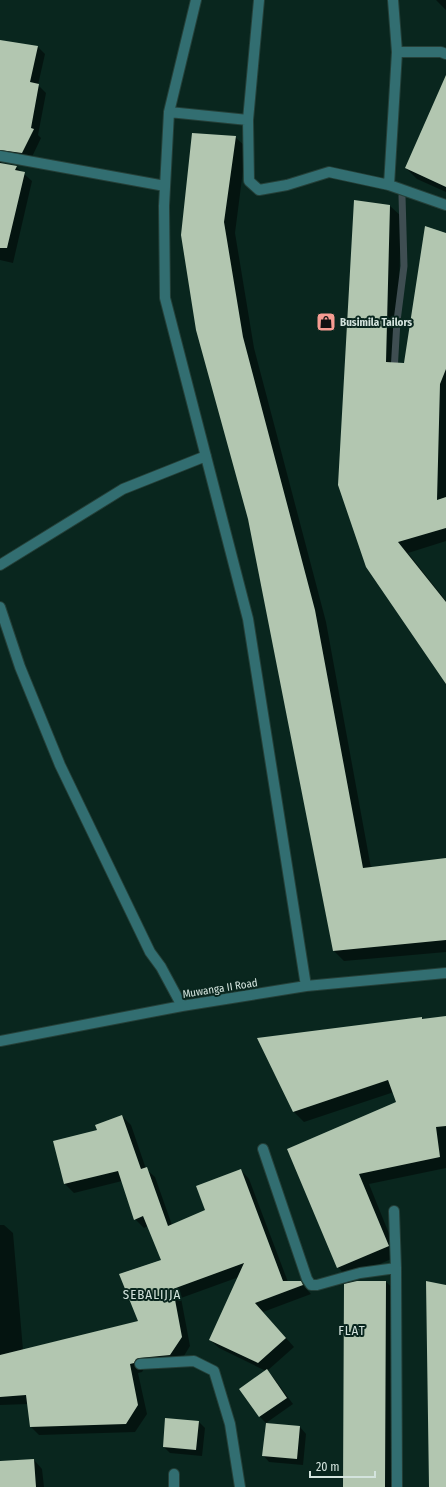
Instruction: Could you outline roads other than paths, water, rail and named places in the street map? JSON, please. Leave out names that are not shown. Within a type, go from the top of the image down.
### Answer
[{"type":"street","points":[[196,0],[169,112],[165,186],[165,298],[248,619],[306,986]]},
{"type":"street","points":[[259,0],[248,120],[249,181],[259,190],[287,185],[329,172],[390,185],[446,205]]},
{"type":"street","points":[[390,185],[397,52],[393,0]]},
{"type":"street","points":[[397,52],[441,52],[446,54]]},
{"type":"street","points":[[169,112],[248,120]]},
{"type":"street","points":[[0,156],[165,186]]},
{"type":"street","points":[[0,566],[123,489],[206,456]]},
{"type":"street","points":[[0,607],[20,667],[60,765],[150,952],[161,966],[182,1006]]},
{"type":"street","name":"Muwanga II Road","points":[[0,1041],[182,1006],[306,986],[446,973]]},
{"type":"street","points":[[263,1149],[307,1280],[311,1285],[317,1285],[360,1273],[396,1268]]},
{"type":"street","points":[[394,1211],[396,1268],[397,1487]]},
{"type":"street","points":[[140,1364],[194,1361],[214,1371],[230,1424],[240,1487]]},
{"type":"street","points":[[174,1474],[174,1487]]},
{"type":"waterway","points":[[394,372],[397,321],[404,266],[402,196]]},
{"type":"place","name":"Busimila Tailors","points":[[326,322]]},
{"type":"district","name":"SEBALIJJA","points":[[152,1294]]},
{"type":"district","name":"FLAT","points":[[352,1330]]}]
